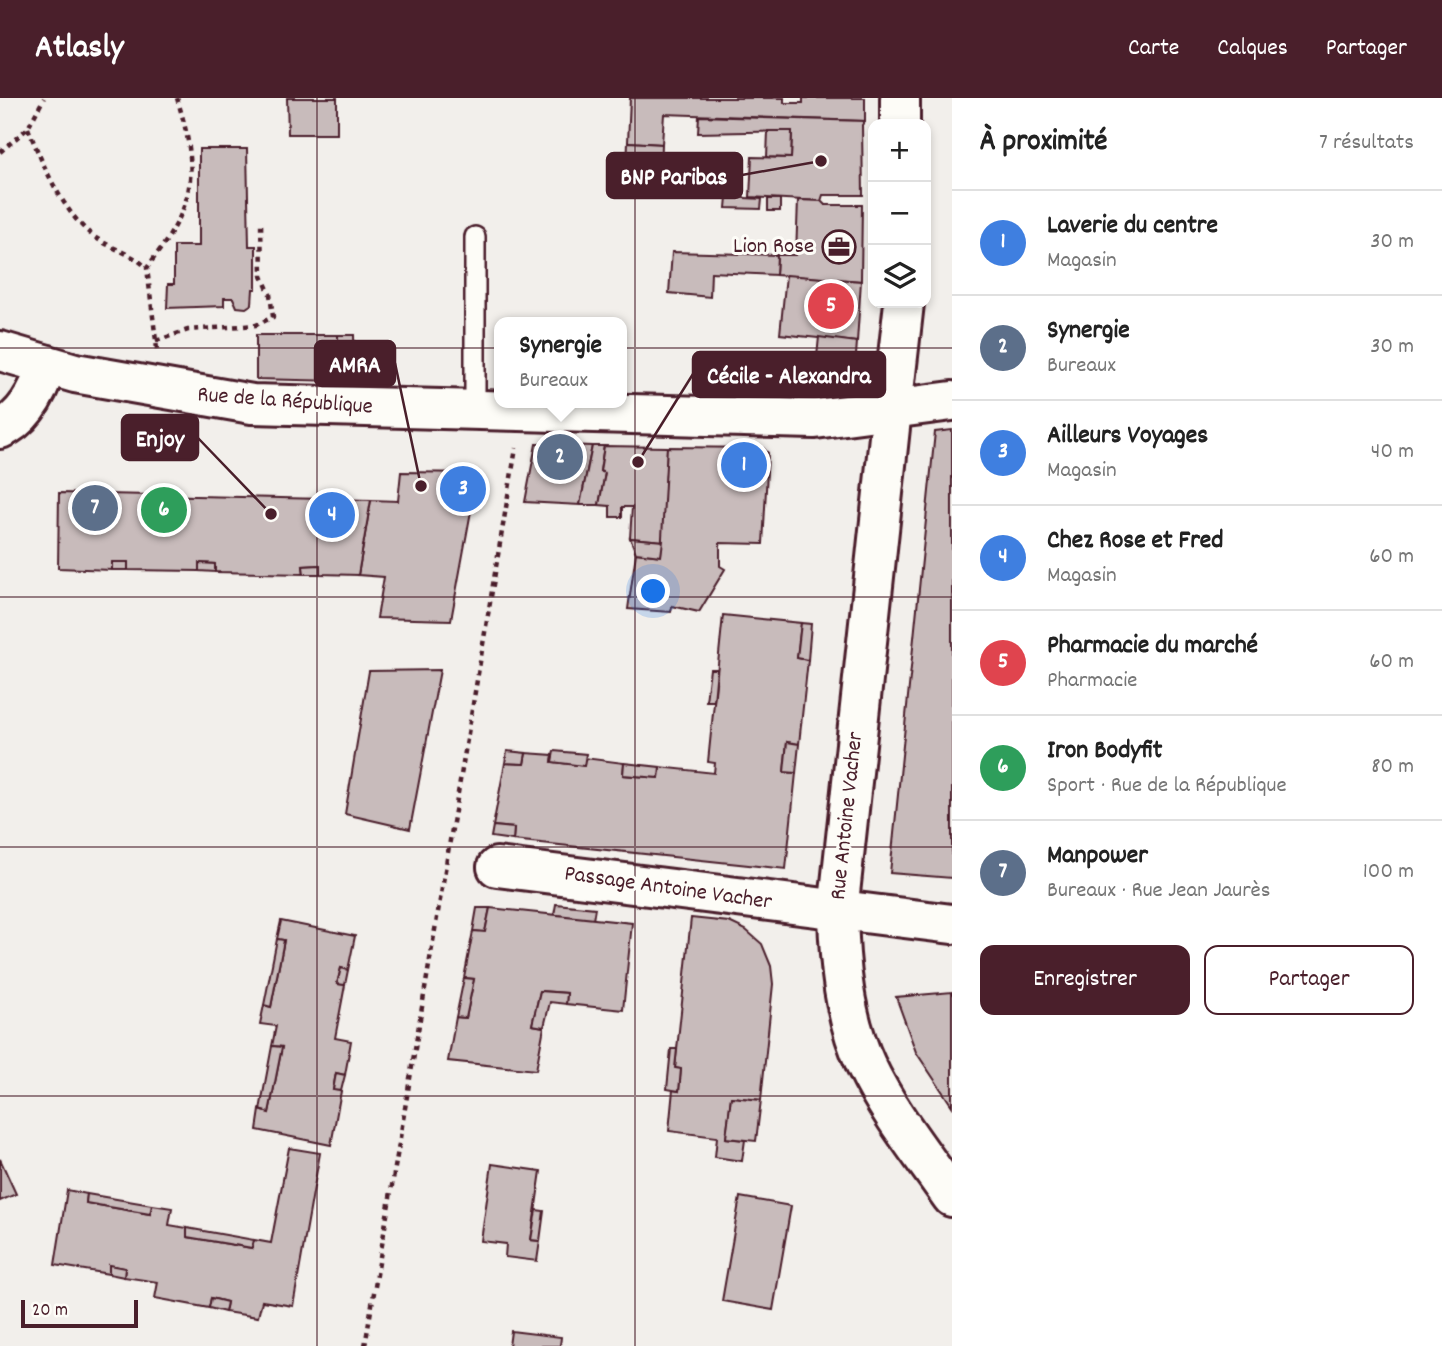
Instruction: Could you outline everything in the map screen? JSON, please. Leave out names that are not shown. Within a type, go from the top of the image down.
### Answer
[{"type":"street","points":[[900,98],[901,119]]},
{"type":"street","name":"Rue Antoine Vacher","points":[[903,308],[838,912],[839,960],[848,1008],[866,1064],[894,1114],[952,1197]]},
{"type":"street","name":"Rue de la République","points":[[0,351],[47,365],[163,390],[252,404],[815,419],[952,401]]},
{"type":"street","points":[[0,429],[24,411],[40,387],[47,365]]},
{"type":"street","name":"Passage Antoine Vacher","points":[[497,867],[838,912],[952,924]]},
{"type":"lane","points":[[475,237],[475,410]]},
{"type":"path","points":[[0,152],[28,128],[44,98]]},
{"type":"path","points":[[147,268],[171,233],[192,184],[190,152],[177,98]]},
{"type":"path","points":[[28,128],[44,167],[78,219],[96,238],[136,257],[147,268],[157,359]]},
{"type":"path","points":[[156,341],[188,330],[256,325],[273,317],[270,294],[262,276],[261,222]]},
{"type":"path","points":[[365,1346],[523,411]]},
{"type":"building","points":[[287,98],[337,98],[337,134],[288,134]]},
{"type":"building","points":[[630,98],[784,98],[784,103],[803,103],[803,98],[865,98],[865,121],[664,114],[662,144],[628,142]]},
{"type":"building","points":[[699,116],[865,121],[862,125],[863,195],[823,195],[821,201],[750,197],[752,157],[791,158],[792,131],[698,133]]},
{"type":"building","points":[[768,131],[792,131],[791,158],[767,157]]},
{"type":"building","points":[[628,142],[662,144],[660,193],[626,192]]},
{"type":"building","points":[[199,149],[247,149],[249,246],[256,246],[256,289],[253,289],[252,304],[246,308],[237,307],[233,298],[224,298],[224,306],[167,308],[168,284],[174,284],[174,246],[199,246]]},
{"type":"building","points":[[727,197],[762,199],[761,209],[726,208]]},
{"type":"building","points":[[768,199],[780,199],[780,211],[768,211]]},
{"type":"building","points":[[798,200],[821,201],[825,205],[862,205],[861,281],[776,275],[777,255],[796,255]]},
{"type":"building","points":[[672,252],[777,255],[776,275],[711,272],[710,297],[669,293]]},
{"type":"building","points":[[786,275],[861,281],[857,342],[780,334]]},
{"type":"building","points":[[256,335],[338,335],[339,381],[256,379]]},
{"type":"building","points":[[338,335],[354,335],[355,382],[339,381]]},
{"type":"building","points":[[819,337],[857,342],[854,381],[814,386]]},
{"type":"building","points":[[952,430],[952,878],[890,873],[935,432]]},
{"type":"building","points":[[536,444],[592,446],[580,505],[525,502]]},
{"type":"building","points":[[592,446],[604,446],[600,471],[605,473],[599,505],[580,505]]},
{"type":"building","points":[[604,446],[667,447],[663,541],[630,538],[632,507],[622,507],[622,517],[610,517],[610,506],[599,505],[605,473],[600,471]]},
{"type":"building","points":[[667,447],[763,448],[768,453],[763,544],[720,543],[720,566],[725,569],[699,612],[672,606],[671,612],[628,609],[636,553],[661,556]]},
{"type":"building","points":[[401,472],[478,473],[451,620],[377,618],[384,577],[358,575],[371,500],[398,501]]},
{"type":"building","points":[[59,493],[371,500],[358,575],[320,574],[320,565],[303,566],[304,574],[215,572],[215,564],[199,563],[199,571],[128,570],[128,562],[112,562],[112,570],[58,568]]},
{"type":"building","points":[[630,538],[663,541],[661,556],[636,553]]},
{"type":"building","points":[[112,562],[128,562],[128,570],[112,570]]},
{"type":"building","points":[[199,563],[215,564],[215,572],[199,571]]},
{"type":"building","points":[[320,565],[320,574],[304,574],[303,566]]},
{"type":"building","points":[[723,615],[801,623],[797,658],[808,660],[799,744],[787,742],[784,772],[796,773],[786,869],[513,840],[514,828],[493,826],[505,763],[524,764],[526,753],[553,755],[552,762],[584,766],[585,758],[624,763],[623,775],[659,778],[660,767],[714,773],[715,763],[708,762]]},
{"type":"building","points":[[801,623],[811,624],[808,660],[797,658]]},
{"type":"building","points":[[710,669],[717,669],[714,701],[706,701]]},
{"type":"building","points":[[440,670],[410,829],[345,814],[369,671]]},
{"type":"building","points":[[787,742],[799,744],[796,773],[784,772]]},
{"type":"building","points":[[507,751],[526,753],[524,764],[505,763]]},
{"type":"building","points":[[554,751],[586,754],[584,766],[552,762]]},
{"type":"building","points":[[624,763],[660,767],[659,778],[623,775]]},
{"type":"building","points":[[493,826],[514,828],[513,840],[491,837]]},
{"type":"building","points":[[556,904],[595,908],[593,920],[554,915]]},
{"type":"building","points":[[477,908],[490,908],[485,932],[473,931]]},
{"type":"building","points":[[490,908],[632,923],[623,1010],[566,1004],[567,993],[540,991],[532,1025],[544,1027],[536,1070],[448,1061],[456,1017],[466,1018],[474,979],[464,978],[473,931],[485,932]]},
{"type":"building","points":[[691,918],[729,922],[746,930],[762,944],[771,966],[773,984],[761,1100],[731,1097],[726,1138],[745,1140],[742,1161],[715,1157],[717,1137],[669,1131],[673,1090],[679,1091],[681,1069],[675,1068]]},
{"type":"building","points":[[281,921],[355,936],[348,970],[341,968],[337,984],[345,985],[335,1038],[351,1041],[345,1075],[336,1073],[333,1090],[341,1091],[331,1145],[257,1130],[260,1110],[269,1113],[282,1047],[272,1046],[276,1026],[260,1024],[264,1005],[271,1007],[284,940],[277,939]]},
{"type":"building","points":[[277,939],[284,940],[271,1007],[264,1005]]},
{"type":"building","points":[[341,968],[348,970],[345,985],[337,984]]},
{"type":"building","points":[[464,978],[474,979],[466,1018],[456,1017]]},
{"type":"building","points":[[540,991],[567,993],[566,1004],[550,1002],[544,1027],[532,1025]]},
{"type":"building","points":[[952,992],[952,1106],[916,1052],[896,997]]},
{"type":"building","points":[[272,1046],[282,1047],[269,1113],[260,1110]]},
{"type":"building","points":[[671,1049],[677,1049],[675,1068],[681,1069],[679,1091],[667,1089]]},
{"type":"building","points":[[336,1073],[345,1075],[341,1091],[333,1090]]},
{"type":"building","points":[[731,1097],[761,1100],[756,1141],[726,1138]]},
{"type":"building","points":[[289,1148],[320,1153],[293,1306],[262,1301],[258,1317],[225,1312],[227,1302],[211,1298],[209,1308],[155,1298],[158,1282],[124,1277],[125,1268],[109,1265],[109,1274],[55,1265],[67,1190],[87,1194],[86,1203],[150,1214],[152,1205],[172,1208],[169,1225],[187,1228],[187,1237],[252,1248],[254,1240],[271,1243]]},
{"type":"building","points":[[0,1159],[16,1194],[0,1201]]},
{"type":"building","points":[[492,1164],[541,1171],[531,1240],[540,1241],[537,1261],[505,1257],[506,1244],[481,1241]]},
{"type":"building","points":[[87,1194],[152,1205],[150,1214],[86,1203]]},
{"type":"building","points":[[740,1197],[791,1206],[773,1310],[722,1301]]},
{"type":"building","points":[[536,1210],[544,1211],[540,1241],[531,1240]]},
{"type":"building","points":[[187,1228],[254,1240],[252,1248],[187,1237]]},
{"type":"building","points":[[109,1265],[125,1268],[124,1277],[109,1274]]},
{"type":"building","points":[[211,1298],[227,1302],[225,1312],[209,1308]]},
{"type":"building","points":[[511,1331],[561,1337],[560,1346],[509,1346]]},
{"type":"place","name":"BNP Paribas","points":[[821,161]]},
{"type":"place","name":"Lion Rose","points":[[839,247]]},
{"type":"place","name":"Pharmacie du marché","points":[[831,306]]},
{"type":"place","name":"Synergie","points":[[560,457]]},
{"type":"place","name":"Cécile - Alexandra","points":[[638,462]]},
{"type":"place","name":"Laverie du centre","points":[[744,465]]},
{"type":"place","name":"AMRA","points":[[421,486]]},
{"type":"place","name":"Ailleurs Voyages","points":[[463,489]]},
{"type":"place","name":"Manpower","points":[[95,508]]},
{"type":"place","name":"Iron Bodyfit","points":[[164,510]]},
{"type":"place","name":"Enjoy","points":[[271,514]]},
{"type":"place","name":"Chez Rose et Fred","points":[[332,515]]}]
